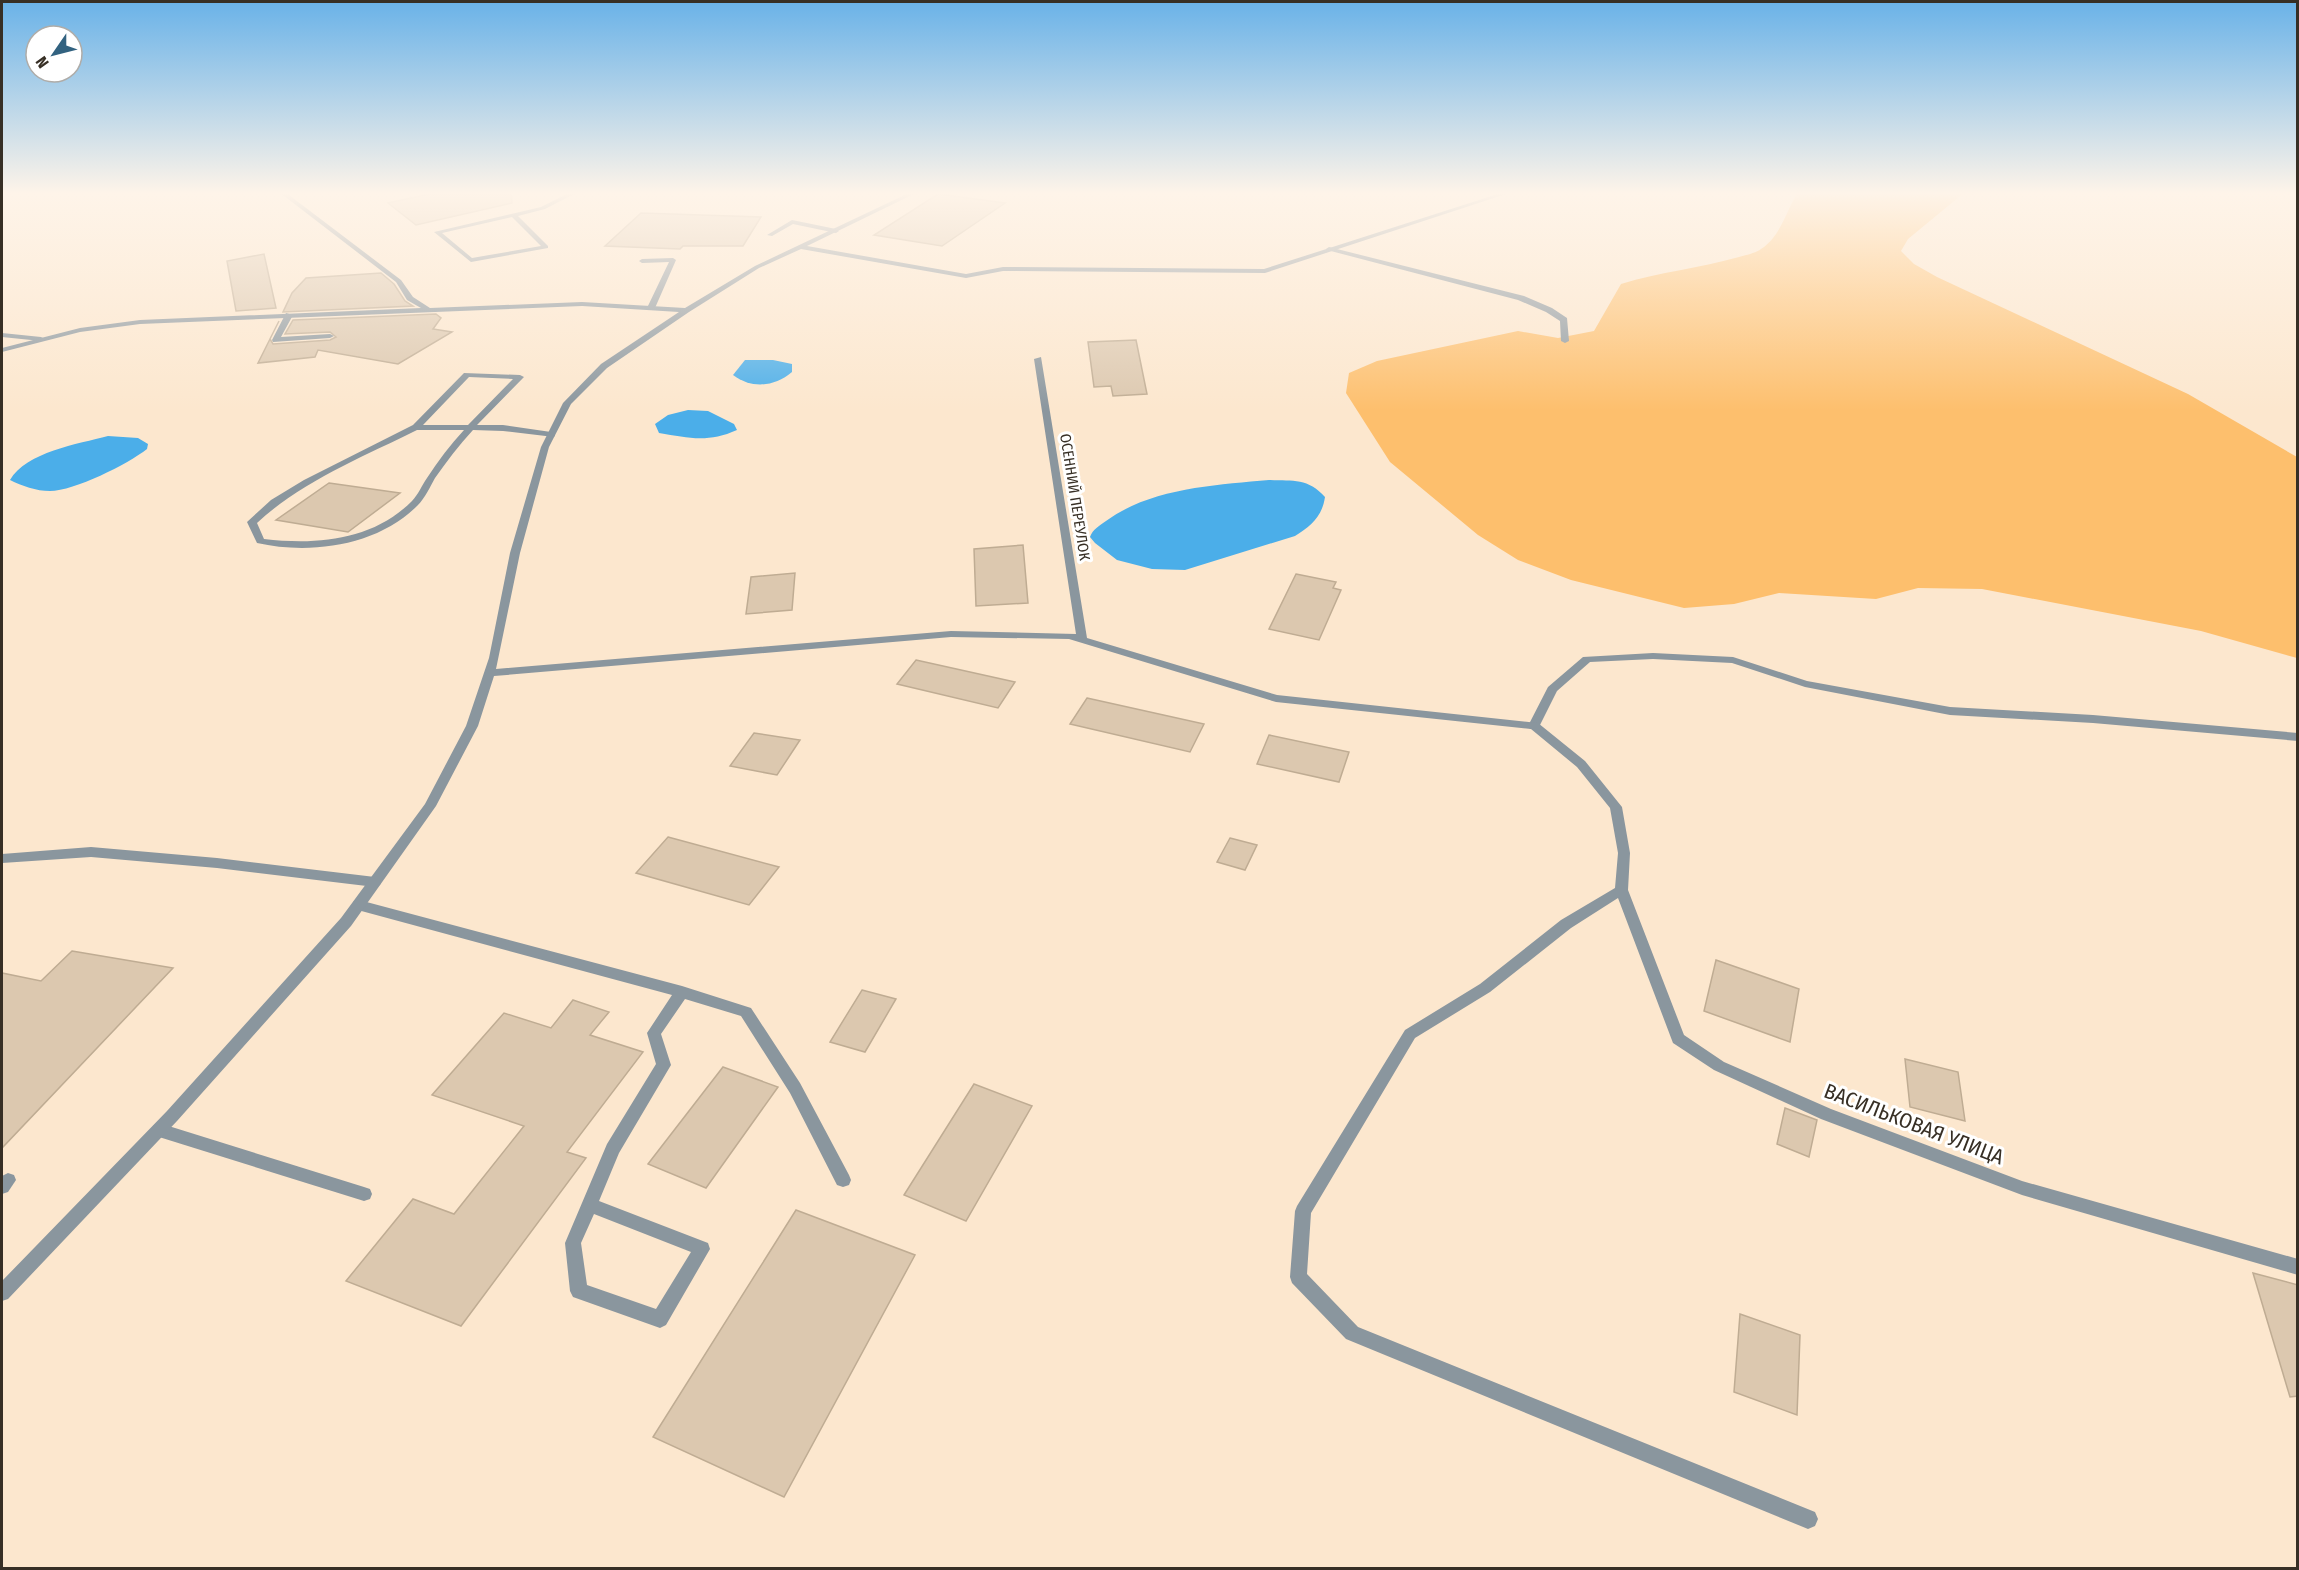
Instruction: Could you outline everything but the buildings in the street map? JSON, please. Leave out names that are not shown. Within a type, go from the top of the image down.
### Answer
[{"type":"street","points":[[378,265],[399,281],[410,298],[427,309]]},
{"type":"street","points":[[651,308],[671,265]]},
{"type":"street","points":[[2,1293],[159,1130],[338,931],[429,806],[472,726],[489,673],[515,553],[545,447],[567,403],[604,366],[686,310],[761,265]]},
{"type":"street","points":[[905,265],[966,276],[1003,269],[1072,272],[1265,270],[1279,265]]},
{"type":"street","points":[[1393,265],[1521,298],[1549,310],[1564,320],[1565,341]]},
{"type":"street","points":[[2,350],[80,330],[140,322],[582,304],[686,310]]},
{"type":"street","points":[[289,315],[276,340],[330,336]]},
{"type":"street","points":[[2,335],[41,339]]},
{"type":"street","name":"ОСЕННИЙ ПЕРЕУЛОК","points":[[1038,359],[1082,640]]},
{"type":"street","points":[[467,375],[520,377],[470,428],[427,483],[416,502],[379,528],[352,539],[315,544],[286,545],[261,541],[252,522],[274,502],[307,482],[416,427],[467,375]]},
{"type":"street","points":[[416,427],[503,428],[551,435]]},
{"type":"street","points":[[489,673],[951,634],[1070,636],[1276,698],[1533,726],[1581,764],[1616,807],[1624,853],[1622,890],[1566,924],[1485,988],[1410,1034],[1303,1211],[1298,1277],[1352,1333],[1808,1519]]},
{"type":"street","points":[[1533,726],[1552,690],[1587,659],[1653,656],[1733,660],[1805,684],[1950,711],[2093,718],[2298,737]]},
{"type":"street","points":[[2,859],[90,852],[217,863],[375,882]]},
{"type":"street","name":"ВАСИЛЬКОВАЯ УЛИЦА","points":[[1622,890],[1678,1039],[1719,1066],[1826,1114],[2022,1188],[2298,1267]]},
{"type":"street","points":[[359,905],[682,992],[746,1012],[795,1088],[843,1180]]},
{"type":"street","points":[[590,1204],[702,1249],[660,1319],[579,1291],[573,1243],[613,1149],[664,1065],[654,1033],[682,992]]},
{"type":"street","points":[[159,1130],[364,1194]]},
{"type":"shaded area","points":[[1703,265],[1916,265],[2188,394],[2297,457],[2297,658],[2201,631],[1982,589],[1918,588],[1876,599],[1779,593],[1734,604],[1684,608],[1571,580],[1518,560],[1478,535],[1390,462],[1346,393],[1349,373],[1377,361],[1518,331],[1558,338],[1594,331],[1621,284]]},
{"type":"water","points":[[745,360],[773,360],[792,364],[792,372],[770,383],[748,383],[733,375]]},
{"type":"water","points":[[688,410],[708,411],[734,424],[737,430],[707,438],[689,438],[659,433],[655,424],[668,415]]},
{"type":"water","points":[[108,436],[138,438],[148,444],[147,449],[100,476],[60,490],[40,490],[10,480],[28,462],[40,456],[54,450]]},
{"type":"water","points":[[1269,480],[1306,484],[1325,497],[1324,504],[1315,520],[1295,536],[1185,570],[1152,569],[1117,560],[1090,537],[1096,528],[1106,521],[1143,501],[1206,486]]}]
